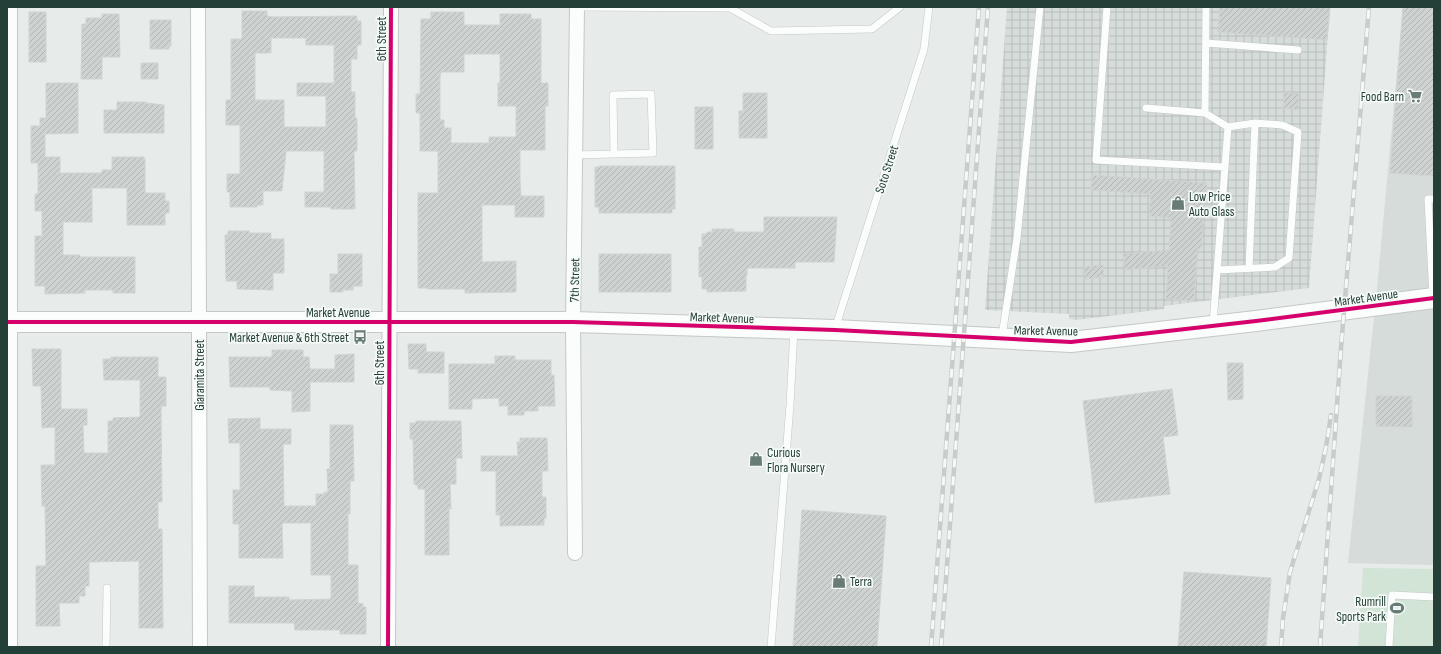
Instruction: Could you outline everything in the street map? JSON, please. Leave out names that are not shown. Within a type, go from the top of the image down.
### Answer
[{"type":"street","points":[[10,7],[8,322],[10,647]]},
{"type":"street","name":"Giaramita Street","points":[[198,7],[200,647]]},
{"type":"street","name":"6th Street","points":[[388,647],[391,7]]},
{"type":"street","name":"7th Street","points":[[575,553],[573,322],[577,7]]},
{"type":"street","name":"Market Avenue","points":[[8,322],[573,322],[835,330],[1071,342],[1213,326],[1433,298]]},
{"type":"lane","points":[[577,7],[730,8],[771,31],[872,29],[900,7]]},
{"type":"lane","name":"Soto Street","points":[[835,330],[924,49],[929,7]]},
{"type":"lane","points":[[1002,339],[1018,238],[1040,7]]},
{"type":"lane","points":[[1107,7],[1096,160],[1225,167]]},
{"type":"lane","points":[[1205,113],[1206,7]]},
{"type":"lane","points":[[1206,43],[1298,50]]},
{"type":"lane","points":[[575,155],[614,154],[653,153],[651,94],[613,95],[614,154]]},
{"type":"lane","points":[[1146,108],[1205,113],[1228,127],[1255,123],[1282,125],[1298,132],[1289,258],[1275,267],[1217,270]]},
{"type":"lane","points":[[1249,268],[1255,123]]},
{"type":"lane","points":[[1213,326],[1228,127]]},
{"type":"lane","points":[[1433,298],[1428,199],[1434,199]]},
{"type":"lane","points":[[771,647],[790,405],[794,329]]},
{"type":"lane","points":[[106,647],[107,588]]},
{"type":"lane","points":[[1390,647],[1392,595],[1434,598]]},
{"type":"shaded area","points":[[1007,7],[1330,7],[1309,288],[1164,306],[1164,309],[1077,320],[1069,319],[1069,314],[985,310]]},
{"type":"shaded area","points":[[1403,7],[1434,7],[1434,565],[1348,563],[1377,289]]},
{"type":"green space","name":"Rumrill Sports Park","points":[[1363,568],[1434,569],[1434,647],[1358,647]]},
{"type":"building","points":[[1220,7],[1330,7],[1327,40],[1218,32]]},
{"type":"building","name":"Food Barn","points":[[1403,7],[1434,7],[1434,176],[1390,173]]},
{"type":"building","points":[[242,11],[267,11],[267,16],[273,17],[357,16],[357,21],[361,21],[361,45],[357,45],[357,59],[351,59],[351,92],[355,92],[355,118],[357,118],[357,151],[354,151],[355,209],[305,207],[305,192],[324,192],[324,151],[286,151],[282,191],[263,191],[263,205],[257,205],[257,207],[230,207],[230,192],[227,192],[227,174],[240,174],[240,125],[226,125],[226,100],[231,100],[231,39],[242,39]],"holes":[[[271,38],[306,38],[306,45],[334,45],[334,83],[297,83],[297,96],[326,96],[326,127],[284,127],[284,100],[255,100],[255,53],[271,53]]]},
{"type":"building","points":[[29,12],[46,12],[46,62],[29,62]]},
{"type":"building","points":[[431,12],[464,12],[464,25],[500,25],[500,14],[531,14],[531,19],[541,19],[541,83],[548,83],[548,106],[545,106],[545,150],[520,150],[520,180],[521,196],[544,196],[544,217],[515,217],[515,205],[482,205],[482,262],[516,261],[516,292],[465,293],[465,289],[418,288],[418,193],[438,193],[438,151],[420,151],[420,113],[416,113],[416,94],[420,94],[421,19],[431,19]],"holes":[[[464,54],[500,54],[498,106],[516,106],[516,137],[489,137],[489,143],[451,143],[451,128],[444,128],[444,120],[440,120],[441,72],[464,72]]]},
{"type":"building","points":[[102,14],[119,14],[120,57],[102,57],[102,79],[81,79],[82,24],[86,24],[86,18],[102,18]]},
{"type":"building","points":[[150,20],[171,20],[171,46],[169,46],[169,49],[150,49]]},
{"type":"building","points":[[141,63],[158,63],[158,79],[141,79]]},
{"type":"building","points":[[46,83],[78,83],[78,133],[45,134],[45,157],[60,157],[60,173],[102,173],[102,170],[112,170],[112,157],[144,157],[145,193],[165,193],[165,201],[169,201],[169,213],[165,213],[165,225],[127,225],[127,188],[92,188],[92,222],[63,222],[63,255],[80,255],[80,257],[135,257],[135,293],[113,293],[113,290],[85,290],[85,293],[45,294],[45,286],[35,286],[35,236],[42,236],[42,211],[35,211],[35,194],[38,194],[38,163],[31,163],[31,126],[40,126],[40,118],[46,118]]},
{"type":"building","points":[[1284,92],[1299,94],[1298,110],[1283,108]]},
{"type":"building","points":[[743,93],[767,93],[767,138],[739,138],[739,111],[743,111]]},
{"type":"building","points":[[117,102],[146,102],[164,105],[164,133],[104,133],[104,110],[117,110]]},
{"type":"building","points":[[695,107],[713,107],[713,149],[695,149]]},
{"type":"building","points":[[675,166],[675,209],[672,209],[672,213],[599,213],[599,207],[595,207],[595,167]]},
{"type":"building","points":[[1092,175],[1207,183],[1201,249],[1198,248],[1194,301],[1166,299],[1168,266],[1125,270],[1123,254],[1169,250],[1171,218],[1149,216],[1151,194],[1091,190]]},
{"type":"building","points":[[764,217],[837,217],[834,262],[795,262],[795,268],[747,268],[746,291],[707,292],[707,289],[702,289],[702,277],[699,277],[699,247],[702,247],[702,234],[712,232],[712,229],[734,229],[734,232],[764,232]]},
{"type":"building","points":[[228,231],[271,233],[271,239],[284,239],[284,273],[273,273],[273,290],[237,289],[237,281],[226,281],[225,235],[228,235]]},
{"type":"building","points":[[338,254],[362,254],[362,286],[353,286],[353,290],[343,290],[343,292],[330,292],[330,274],[338,274]]},
{"type":"building","points":[[599,254],[671,254],[671,292],[599,292]]},
{"type":"building","points":[[1103,265],[1104,277],[1085,279],[1084,267]]},
{"type":"building","points":[[408,344],[426,344],[426,352],[444,352],[444,373],[418,373],[418,369],[409,369]]},
{"type":"building","points":[[32,349],[61,349],[61,409],[87,409],[87,425],[83,425],[84,453],[108,453],[108,421],[113,421],[113,418],[140,417],[140,380],[104,380],[103,359],[111,359],[111,357],[158,357],[158,377],[166,377],[166,406],[162,406],[161,410],[162,502],[158,502],[158,529],[162,529],[163,628],[139,628],[139,561],[89,562],[89,586],[85,586],[85,596],[79,596],[79,603],[59,603],[60,626],[36,626],[36,566],[46,566],[45,506],[42,506],[41,465],[55,465],[55,427],[42,428],[41,386],[33,386]]},
{"type":"building","points":[[272,350],[303,350],[303,357],[309,357],[310,369],[335,369],[335,355],[354,354],[354,382],[310,382],[310,411],[292,412],[292,391],[270,390],[270,387],[230,387],[229,357],[272,357]]},
{"type":"building","points":[[495,356],[515,356],[515,360],[551,360],[551,375],[554,375],[555,406],[538,406],[538,411],[524,411],[524,415],[508,415],[508,406],[499,406],[499,398],[472,399],[472,409],[449,409],[449,364],[495,364]]},
{"type":"building","points":[[1227,363],[1243,363],[1243,399],[1228,400]]},
{"type":"building","points":[[1172,389],[1178,435],[1163,437],[1170,494],[1095,503],[1083,401]]},
{"type":"building","points":[[1376,396],[1412,396],[1412,427],[1376,426]]},
{"type":"building","points":[[260,418],[260,429],[291,429],[291,444],[283,444],[284,506],[316,506],[316,494],[324,494],[324,492],[328,492],[327,469],[330,469],[330,425],[353,425],[354,481],[350,481],[350,514],[348,514],[348,565],[358,565],[358,603],[363,604],[363,607],[366,607],[366,634],[340,634],[340,630],[295,630],[294,623],[229,623],[229,586],[254,586],[254,597],[289,597],[289,600],[331,599],[331,575],[311,575],[311,523],[282,523],[283,558],[239,558],[239,524],[233,524],[233,490],[240,490],[240,443],[229,443],[228,419]]},
{"type":"building","points":[[416,421],[461,421],[462,458],[456,458],[456,484],[450,484],[451,509],[449,509],[449,555],[425,555],[425,489],[418,489],[418,486],[414,484],[413,439],[410,439],[410,423],[416,423]]},
{"type":"building","points":[[520,438],[547,438],[548,471],[542,471],[542,497],[546,497],[546,518],[544,518],[544,525],[500,526],[500,515],[496,515],[496,471],[481,471],[481,456],[518,456],[517,442],[520,442]]},
{"type":"building","name":"Terra","points":[[802,510],[886,516],[877,647],[793,647]]},
{"type":"building","points":[[1184,572],[1271,578],[1266,647],[1178,647]]},
{"type":"railway","points":[[931,647],[979,7]]},
{"type":"railway","points":[[941,647],[988,7]]},
{"type":"railway","points":[[1320,647],[1341,348],[1369,7]]},
{"type":"railway","points":[[1281,647],[1283,618],[1290,572],[1319,479],[1331,415]]},
{"type":"cycle path","points":[[388,647],[391,7]]},
{"type":"cycle path","points":[[7,322],[573,322],[835,330],[1071,342],[1256,321],[1434,298]]},
{"type":"place","name":"Food Barn","points":[[1415,96]]},
{"type":"place","name":"Low Price Auto Glass","points":[[1178,203]]},
{"type":"place","name":"Market Avenue & 6th Street","points":[[360,337]]},
{"type":"place","name":"Curious Flora Nursery","points":[[756,459]]},
{"type":"place","name":"Terra","points":[[839,581]]},
{"type":"place","name":"Rumrill Sports Park","points":[[1397,608]]}]
